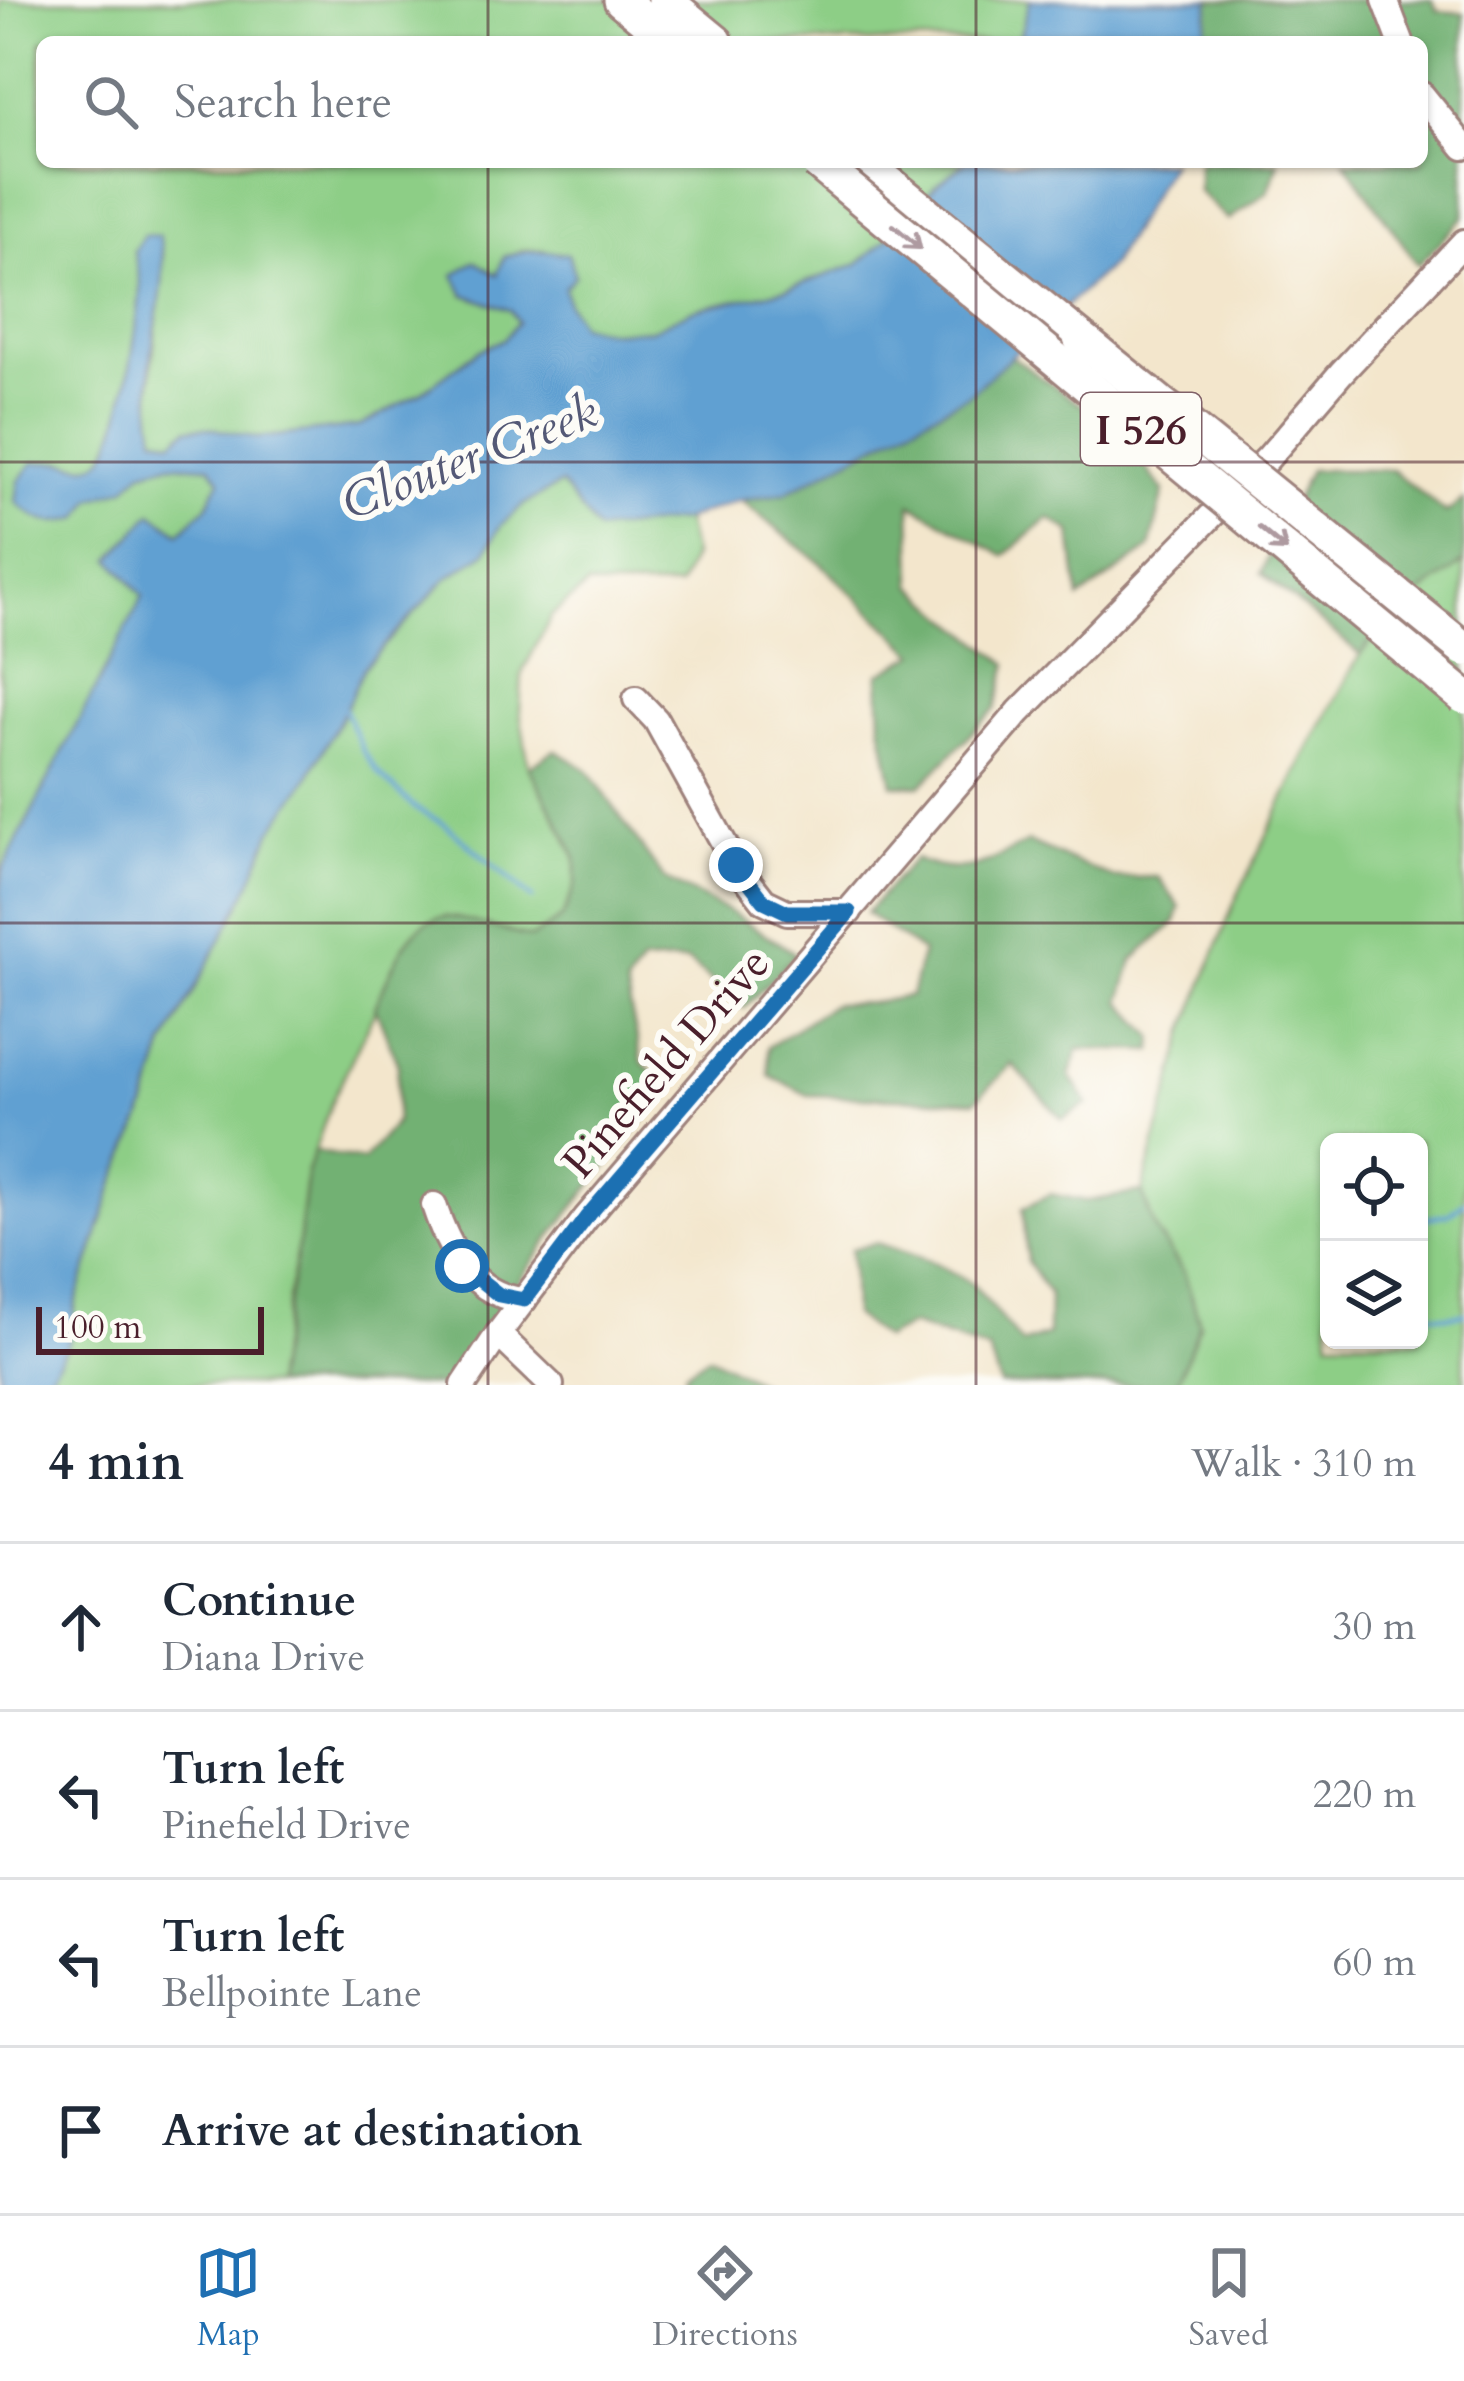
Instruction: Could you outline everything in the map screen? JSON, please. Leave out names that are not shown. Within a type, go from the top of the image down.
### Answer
[{"type":"highway","points":[[621,0],[665,36]]},
{"type":"highway","points":[[665,0],[709,36]]},
{"type":"highway","name":"I 526","points":[[824,168],[1464,697]]},
{"type":"highway","name":"I 526","points":[[870,168],[1464,649]]},
{"type":"street","points":[[1385,0],[1399,36]]},
{"type":"street","points":[[1428,102],[1464,147]]},
{"type":"street","name":"Pinefield Drive","points":[[464,1385],[586,1218],[1019,712],[1188,542],[1464,242]]},
{"type":"street","points":[[636,699],[656,721],[736,865],[764,901],[787,912],[849,912]]},
{"type":"street","points":[[434,1205],[462,1266],[499,1295],[524,1300]]},
{"type":"street","points":[[498,1334],[551,1385]]},
{"type":"green space","points":[[0,0],[1030,0],[1020,36],[36,36],[36,168],[958,168],[858,264],[788,289],[693,310],[650,330],[611,331],[580,325],[543,250],[505,257],[498,275],[465,295],[510,309],[518,322],[504,339],[360,426],[258,438],[210,428],[174,441],[155,437],[152,368],[163,254],[134,251],[139,304],[115,431],[96,464],[64,462],[92,499],[126,488],[142,471],[169,464],[211,466],[220,480],[207,506],[179,534],[144,596],[3,868],[0,893]]},
{"type":"green space","points":[[1210,0],[1432,0],[1438,11],[1464,13],[1464,217],[1418,265],[1349,168],[1428,168],[1428,36],[1205,36]]},
{"type":"green space","points":[[1198,168],[1277,168],[1268,192],[1228,220],[1198,191]]},
{"type":"green space","points":[[1011,356],[1117,430],[1164,491],[1150,548],[1079,599],[1071,532],[1049,518],[1004,556],[911,504],[913,585],[1008,664],[996,708],[921,785],[893,785],[881,725],[879,674],[916,654],[819,562],[741,501],[785,493],[970,394]]},
{"type":"green space","points":[[1309,470],[1392,470],[1446,513],[1464,500],[1464,562],[1400,608],[1360,654],[1261,573]]},
{"type":"green space","points":[[561,484],[647,524],[685,520],[693,556],[679,587],[588,585],[552,615],[522,673],[520,712],[529,767],[576,859],[576,884],[562,918],[531,938],[445,917],[409,939],[332,1101],[307,1172],[273,1385],[44,1385],[69,1342],[76,1302],[165,1045],[248,889],[271,832],[306,781],[364,667],[447,578],[485,553],[500,526],[523,505]]},
{"type":"green space","points":[[1464,562],[1464,1385],[1176,1385],[1200,1324],[1184,1273],[1155,1229],[1142,1192],[1186,1030],[1234,903],[1360,654],[1400,608]]},
{"type":"green space","points":[[555,750],[588,770],[664,879],[732,913],[796,954],[744,1008],[687,961],[642,963],[626,986],[642,1062],[670,1088],[559,1226],[444,1385],[273,1385],[314,1151],[363,1160],[396,1122],[398,1065],[375,1007],[401,950],[421,926],[434,919],[457,918],[531,938],[562,918],[576,884],[576,859],[529,767]]},
{"type":"green space","points":[[1028,842],[1113,878],[1158,877],[1180,907],[1176,922],[1133,960],[1121,1001],[1154,1037],[1153,1051],[1079,1049],[1070,1076],[1088,1104],[1062,1119],[1012,1064],[975,1101],[808,1095],[769,1075],[768,1047],[833,1004],[911,996],[922,952],[866,913],[914,859],[946,868],[973,867]]},
{"type":"green space","points":[[1142,1192],[1155,1229],[1184,1273],[1200,1324],[1176,1385],[1000,1385],[989,1351],[911,1325],[884,1339],[853,1315],[851,1249],[877,1243],[935,1263],[972,1283],[1022,1344],[1048,1335],[1049,1294],[1027,1262],[1023,1208],[1050,1194],[1087,1201]]},
{"type":"green space","points":[[709,1356],[765,1385],[686,1385],[685,1372]]},
{"type":"water","points":[[1030,0],[1210,0],[1205,36],[1020,36]]},
{"type":"water","name":"Clouter Creek","points":[[958,168],[1168,168],[1111,265],[970,394],[785,493],[737,501],[685,520],[597,531],[561,484],[523,505],[500,526],[485,553],[447,578],[364,667],[306,781],[271,832],[248,889],[165,1045],[76,1302],[69,1342],[44,1385],[0,1385],[3,868],[143,596],[111,559],[152,513],[180,533],[207,506],[220,480],[210,466],[169,464],[142,471],[126,488],[92,499],[80,518],[61,522],[38,518],[16,502],[19,481],[33,463],[90,466],[107,451],[133,353],[140,289],[134,251],[144,235],[159,236],[163,265],[150,372],[155,436],[173,441],[188,428],[210,428],[258,438],[360,426],[504,339],[518,322],[510,310],[465,295],[454,275],[475,261],[497,275],[504,257],[513,254],[568,254],[575,276],[564,288],[580,325],[611,331],[650,330],[693,310],[788,289],[858,264]]},
{"type":"waterway","points":[[345,710],[379,774],[532,899]]},
{"type":"waterway","points":[[1428,1218],[1448,1214],[1464,1202]]},
{"type":"waterway","points":[[1428,1312],[1464,1314]]},
{"type":"route","points":[[462,1266],[499,1295],[524,1300],[586,1218],[849,912],[787,912],[764,901],[736,865]]}]
